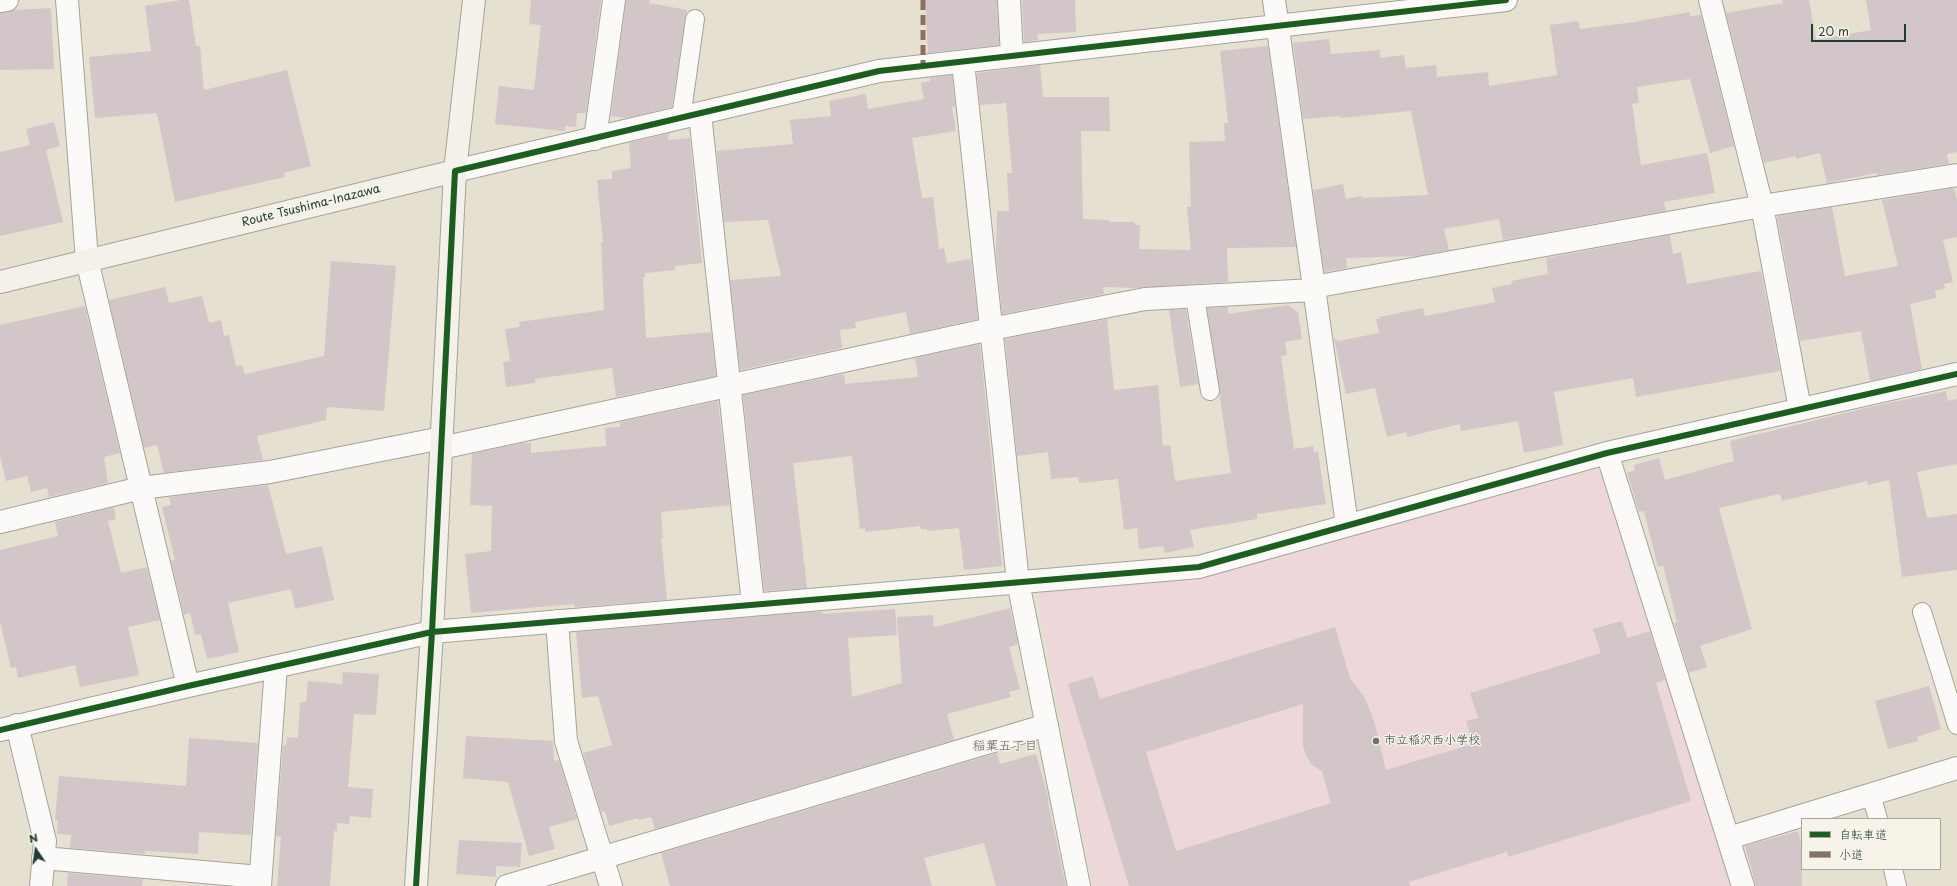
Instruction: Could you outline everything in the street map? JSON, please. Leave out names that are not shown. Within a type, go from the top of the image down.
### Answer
[{"type":"street","points":[[0,1],[8,0]]},
{"type":"street","points":[[67,0],[87,260],[188,686]]},
{"type":"street","points":[[416,886],[432,632],[455,171],[474,0]]},
{"type":"street","points":[[595,139],[614,0]]},
{"type":"street","points":[[1009,0],[1012,56]]},
{"type":"street","points":[[1274,0],[1347,525]]},
{"type":"street","points":[[455,171],[879,71],[1506,0]]},
{"type":"street","points":[[1710,0],[1762,206],[1800,409]]},
{"type":"street","points":[[963,62],[1018,582],[1079,886]]},
{"type":"street","points":[[690,116],[729,384],[752,604]]},
{"type":"street","name":"Route Tsushima-Inazawa","points":[[0,282],[455,171]]},
{"type":"street","points":[[0,522],[141,488],[270,472],[441,443],[991,329],[1145,300],[1313,288],[1762,206],[1957,175]]},
{"type":"street","points":[[41,886],[45,841],[9,728],[188,686],[432,632],[1198,566],[1607,453],[1957,374]]},
{"type":"street","points":[[1607,453],[1743,886]]},
{"type":"street","points":[[557,621],[566,741],[611,886]]},
{"type":"street","points":[[44,858],[260,881],[276,667]]},
{"type":"street","points":[[507,886],[1047,725]]},
{"type":"street","points":[[1729,838],[1957,768]]},
{"type":"lane","points":[[690,116],[695,19]]},
{"type":"lane","points":[[1196,297],[1210,391]]},
{"type":"lane","points":[[1922,612],[1957,725]]},
{"type":"lane","points":[[1871,794],[1878,818]]},
{"type":"lane","points":[[1893,870],[1898,886]]},
{"type":"shaded area","name":"市立稲沢西小学校","points":[[1597,469],[1604,474],[1732,886],[1093,886],[1037,597],[1043,590],[1202,576]]},
{"type":"building","points":[[189,0],[196,46],[200,46],[204,90],[287,70],[311,166],[284,173],[285,177],[175,202],[157,113],[95,118],[89,57],[151,51],[145,6]]},
{"type":"building","points":[[531,0],[601,0],[586,113],[577,113],[576,127],[565,126],[565,131],[495,124],[499,86],[534,90],[541,25],[529,24]]},
{"type":"building","points":[[626,0],[650,0],[649,3],[687,10],[672,107],[626,118],[611,116]]},
{"type":"building","points":[[925,0],[997,0],[999,45],[928,53]]},
{"type":"building","points":[[1022,0],[1075,0],[1076,32],[1037,34],[1038,40],[1024,42]]},
{"type":"building","points":[[1782,0],[1809,0],[1816,40],[1871,30],[1866,0],[1957,0],[1957,152],[1947,154],[1949,164],[1877,175],[1876,173],[1827,183],[1820,153],[1796,159],[1796,156],[1764,163],[1726,13],[1783,3]]},
{"type":"building","points":[[51,8],[54,69],[0,70],[0,13],[14,10]]},
{"type":"building","points":[[1690,12],[1690,16],[1701,15],[1734,146],[1710,153],[1690,79],[1637,87],[1639,103],[1632,104],[1641,165],[1707,153],[1715,193],[1664,202],[1666,211],[1503,240],[1499,219],[1444,229],[1449,250],[1417,256],[1346,258],[1347,268],[1324,272],[1313,190],[1343,184],[1346,199],[1362,196],[1362,198],[1428,195],[1411,111],[1340,118],[1340,116],[1303,119],[1293,43],[1329,39],[1331,54],[1380,50],[1380,58],[1404,55],[1406,68],[1436,65],[1437,77],[1488,72],[1489,86],[1557,75],[1550,25],[1578,21],[1580,29],[1634,22]]},
{"type":"building","points":[[1268,46],[1296,247],[1227,248],[1228,282],[1138,288],[1103,287],[1104,294],[1002,314],[996,252],[997,211],[1009,211],[1007,173],[1012,173],[1006,103],[980,105],[977,73],[1040,65],[1043,97],[1109,97],[1110,131],[1081,131],[1083,219],[1109,220],[1109,222],[1135,222],[1135,225],[1140,225],[1139,249],[1191,250],[1187,207],[1191,207],[1189,142],[1225,141],[1224,123],[1228,123],[1220,51]]},
{"type":"building","points":[[952,75],[955,107],[952,107],[956,131],[912,138],[922,198],[933,197],[939,249],[944,248],[947,263],[971,259],[978,319],[910,334],[906,312],[855,322],[856,328],[840,330],[842,348],[740,370],[730,280],[781,276],[768,220],[724,222],[717,151],[793,144],[790,120],[831,116],[829,101],[866,94],[868,109],[924,99],[921,83],[930,81],[930,78]]},
{"type":"building","points":[[54,122],[60,146],[46,150],[63,222],[0,236],[0,152],[30,145],[26,129]]},
{"type":"building","points":[[669,133],[668,140],[690,138],[702,263],[675,266],[675,270],[645,273],[645,277],[643,277],[646,338],[711,332],[716,376],[616,397],[612,368],[535,379],[535,383],[506,387],[503,362],[510,361],[505,329],[520,327],[519,322],[604,310],[601,242],[603,242],[597,180],[612,179],[612,171],[631,168],[629,143]]},
{"type":"building","points":[[1954,188],[1957,199],[1957,237],[1943,240],[1953,282],[1944,284],[1945,288],[1935,291],[1936,298],[1910,304],[1922,369],[1870,381],[1861,331],[1800,341],[1777,216],[1832,207],[1845,276],[1898,266],[1882,200]]},
{"type":"building","points":[[1670,235],[1673,254],[1681,252],[1687,284],[1761,271],[1780,371],[1636,397],[1633,378],[1554,392],[1563,445],[1524,453],[1518,421],[1461,431],[1460,424],[1407,437],[1406,432],[1387,437],[1375,388],[1346,394],[1334,338],[1338,341],[1379,333],[1376,319],[1380,319],[1379,317],[1423,308],[1425,316],[1495,302],[1492,288],[1512,284],[1511,281],[1548,274],[1546,258]]},
{"type":"building","points":[[331,261],[396,266],[384,411],[327,407],[326,420],[257,436],[263,460],[164,473],[157,445],[144,448],[109,300],[165,287],[169,303],[202,296],[209,323],[221,320],[224,336],[229,335],[236,366],[242,365],[245,374],[324,356]]},
{"type":"building","points":[[1288,305],[1298,312],[1302,339],[1285,342],[1287,355],[1281,356],[1294,449],[1313,446],[1314,453],[1318,452],[1326,504],[1257,514],[1257,519],[1190,530],[1194,547],[1165,553],[1163,546],[1139,549],[1137,528],[1124,530],[1118,479],[1079,483],[1078,477],[1051,479],[1048,452],[1017,456],[1005,339],[1107,319],[1114,390],[1158,385],[1163,446],[1170,445],[1175,481],[1231,473],[1207,308],[1228,307],[1228,314]]},
{"type":"building","points":[[85,306],[120,453],[104,457],[108,483],[49,497],[47,488],[31,492],[27,476],[6,481],[0,456],[0,325]]},
{"type":"building","points":[[1186,309],[1198,384],[1180,387],[1169,310]]},
{"type":"building","points":[[980,344],[1002,566],[964,570],[959,528],[927,531],[927,529],[921,529],[920,526],[865,532],[865,528],[860,529],[852,456],[793,463],[807,588],[764,591],[743,395],[844,374],[845,384],[918,377],[915,358]]},
{"type":"building","points":[[1946,391],[1948,401],[1957,399],[1957,464],[1917,472],[1927,518],[1957,514],[1957,570],[1902,577],[1889,480],[1868,485],[1867,481],[1782,501],[1780,494],[1719,508],[1752,629],[1700,646],[1707,667],[1689,673],[1674,623],[1677,622],[1663,565],[1658,567],[1644,511],[1639,512],[1627,473],[1635,470],[1634,465],[1659,458],[1665,480],[1734,461],[1730,441],[1874,406]]},
{"type":"building","points":[[718,401],[730,505],[661,512],[663,538],[661,538],[667,600],[575,607],[574,604],[471,613],[465,554],[491,551],[492,506],[470,505],[472,454],[523,443],[531,443],[531,453],[606,446],[605,428],[620,427],[620,422]]},
{"type":"building","points":[[268,485],[286,554],[322,546],[334,600],[295,609],[291,589],[228,603],[239,652],[207,659],[201,634],[195,635],[190,613],[184,615],[171,561],[175,560],[162,507],[171,505],[169,497]]},
{"type":"building","points":[[114,507],[116,519],[108,521],[121,573],[147,567],[160,620],[128,627],[139,675],[80,687],[75,665],[18,678],[16,667],[11,668],[0,622],[0,550],[58,536],[55,522]]},
{"type":"building","points":[[1010,608],[1018,644],[1009,647],[1020,689],[1009,692],[1011,697],[947,714],[954,740],[655,829],[651,817],[638,820],[638,818],[609,826],[605,811],[601,812],[583,753],[612,745],[598,696],[582,698],[576,632],[810,612],[822,612],[822,614],[895,609],[897,635],[848,638],[852,697],[902,683],[897,617],[933,615],[934,627]]},
{"type":"building","points":[[1622,621],[1627,638],[1650,631],[1665,680],[1656,683],[1691,801],[1508,857],[1507,852],[1409,882],[1410,886],[1129,886],[1068,684],[1093,676],[1100,699],[1335,627],[1350,678],[1365,698],[1374,721],[1386,770],[1473,744],[1466,721],[1478,718],[1470,693],[1601,653],[1593,629]],"holes":[[[1303,704],[1303,745],[1306,756],[1312,765],[1322,771],[1331,803],[1176,851],[1146,752]]]},
{"type":"building","points":[[343,672],[379,674],[376,715],[354,714],[348,787],[373,789],[371,818],[350,816],[349,824],[337,823],[337,831],[334,831],[330,886],[277,886],[281,837],[276,836],[283,745],[286,745],[287,737],[298,738],[300,702],[306,702],[308,681],[342,684]]},
{"type":"building","points":[[1929,686],[1941,729],[1917,737],[1918,741],[1888,749],[1875,701]]},
{"type":"building","points":[[466,736],[553,741],[554,761],[559,760],[577,819],[549,827],[555,849],[529,856],[508,782],[463,778]]},
{"type":"building","points":[[189,738],[258,743],[251,835],[199,832],[198,854],[145,851],[145,854],[70,848],[71,835],[57,834],[58,820],[55,820],[59,776],[186,786]]},
{"type":"building","points":[[997,753],[1000,764],[1036,754],[1048,796],[1066,886],[996,886],[984,843],[924,858],[932,886],[670,886],[661,853]]},
{"type":"building","points":[[1798,831],[1801,842],[1802,886],[1756,886],[1745,846]]},
{"type":"building","points":[[459,840],[522,843],[520,867],[496,866],[496,877],[456,874]]},
{"type":"building","points":[[68,873],[143,879],[142,886],[67,886]]},
{"type":"marked path","points":[[923,0],[923,67]]},
{"type":"cycle path","points":[[416,886],[432,632],[455,171],[879,71],[1506,0]]},
{"type":"cycle path","points":[[0,730],[188,686],[432,632],[1199,567],[1607,453],[1957,374]]},
{"type":"place","name":"市立稲沢西小学校","points":[[1376,741]]},
{"type":"district","name":"稲葉五丁目","points":[[1005,746]]}]
